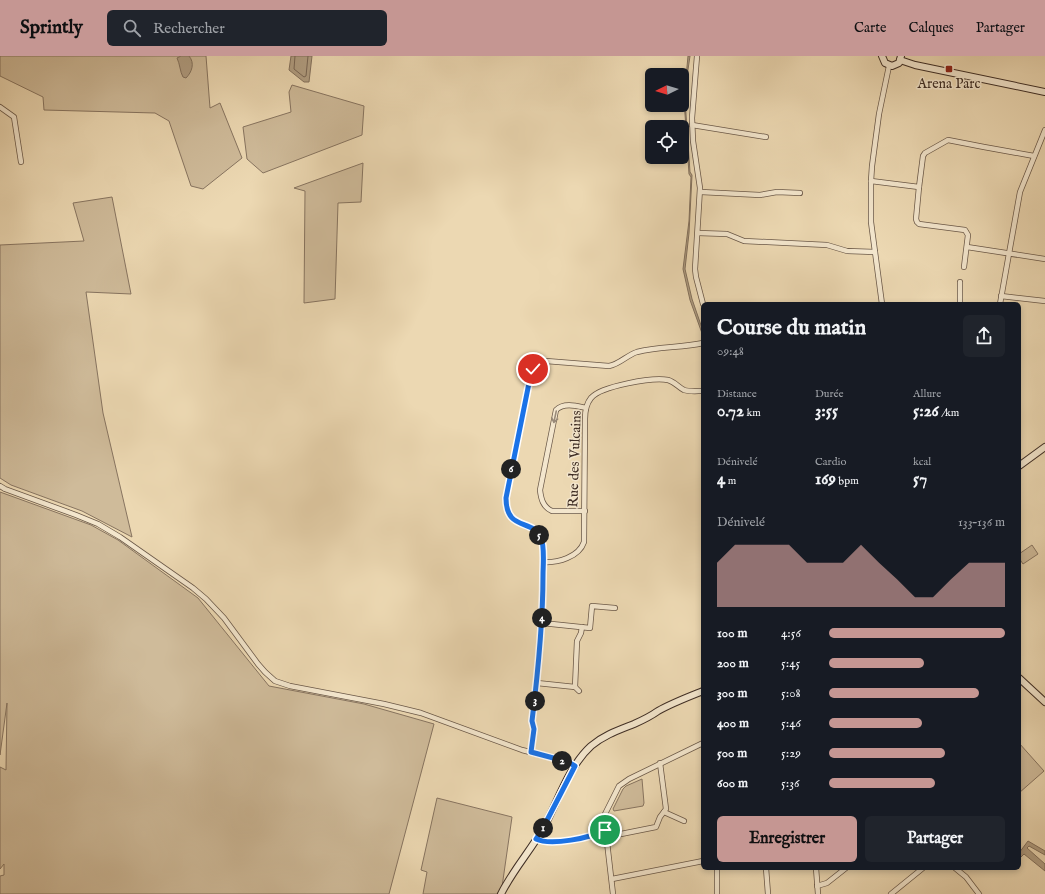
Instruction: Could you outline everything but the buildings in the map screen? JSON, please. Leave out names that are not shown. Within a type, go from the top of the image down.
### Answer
[{"type":"street","points":[[697,56],[692,98],[692,125],[700,192],[695,261],[703,302]]},
{"type":"street","points":[[882,56],[884,64],[889,66],[895,66],[901,58],[934,69],[1045,92]]},
{"type":"street","points":[[882,302],[871,222],[871,181],[879,114],[889,66]]},
{"type":"street","points":[[0,107],[14,117],[21,162]]},
{"type":"street","points":[[692,125],[766,137]]},
{"type":"street","points":[[1000,302],[1020,192],[1045,130]]},
{"type":"street","points":[[964,267],[968,235],[965,230],[917,222],[916,219],[923,156],[925,153],[948,140],[1034,156]]},
{"type":"street","points":[[871,181],[919,187]]},
{"type":"street","points":[[700,192],[760,195],[777,192],[800,193]]},
{"type":"street","points":[[698,233],[727,234],[744,241],[827,245],[847,251],[875,252]]},
{"type":"street","points":[[967,247],[1045,259]]},
{"type":"street","points":[[960,282],[960,302]]},
{"type":"street","points":[[1001,296],[1045,301]]},
{"type":"street","points":[[531,752],[534,729],[532,721],[542,623],[542,539],[537,531],[516,521],[510,516],[506,506],[507,490],[533,369],[540,362],[546,361],[609,366],[614,365],[635,353],[661,347],[701,343]]},
{"type":"street","name":"Rue des Vulcains","points":[[543,562],[558,561],[578,553],[584,542],[585,419],[586,408],[591,398],[601,391],[635,382],[666,380],[674,382],[683,389],[701,391]]},
{"type":"street","points":[[585,512],[552,511],[544,506],[540,490],[556,410],[566,405],[586,408]]},
{"type":"street","points":[[1021,465],[1045,447]]},
{"type":"street","points":[[0,486],[98,524],[120,536],[206,599],[224,618],[258,664],[275,681],[290,686],[384,704],[421,713],[531,752],[568,762],[575,766]]},
{"type":"street","points":[[542,623],[590,628],[592,606],[615,608]]},
{"type":"street","points":[[579,691],[575,686],[577,641],[582,627]]},
{"type":"street","points":[[1021,680],[1045,702]]},
{"type":"street","points":[[537,683],[575,686]]},
{"type":"street","points":[[501,894],[511,876],[543,828],[575,766],[584,753],[605,736],[634,724],[677,702],[701,692]]},
{"type":"street","points":[[613,894],[604,816],[619,786],[624,781],[701,744]]},
{"type":"street","points":[[606,837],[656,827],[666,809],[660,763]]},
{"type":"street","points":[[664,812],[684,821]]},
{"type":"street","points":[[536,839],[548,841],[588,838],[605,830]]},
{"type":"street","points":[[612,879],[701,861]]},
{"type":"street","points":[[717,870],[717,894]]},
{"type":"street","points":[[766,870],[768,894]]},
{"type":"street","points":[[816,870],[818,894]]},
{"type":"street","points":[[817,886],[827,883],[843,870]]},
{"type":"street","points":[[891,894],[921,870]]},
{"type":"street","points":[[958,870],[966,877],[979,894]]},
{"type":"shaded area","points":[[0,56],[206,56],[210,108],[220,103],[242,158],[203,189],[191,186],[169,121],[155,113],[44,110],[43,97],[0,76]]},
{"type":"shaded area","points":[[292,85],[364,106],[362,135],[263,173],[247,159],[243,127],[291,112],[289,92]]},
{"type":"shaded area","points":[[363,163],[361,202],[338,203],[335,299],[304,303],[305,191],[294,188]]},
{"type":"shaded area","points":[[112,197],[131,294],[86,292],[103,413],[132,537],[82,511],[11,485],[0,478],[0,245],[84,241],[73,203]]},
{"type":"shaded area","points":[[0,492],[91,525],[118,540],[198,598],[269,686],[364,704],[434,724],[389,894],[0,894],[0,876],[4,875],[4,864],[0,869],[0,767],[6,770],[7,703],[0,755]]},
{"type":"shaded area","points":[[1032,545],[1038,554],[1023,564],[1021,561],[1021,553]]},
{"type":"shaded area","points":[[1021,745],[1044,771],[1021,791]]},
{"type":"shaded area","points":[[642,779],[643,806],[614,811],[613,809],[623,789],[626,786]]},
{"type":"shaded area","points":[[437,798],[512,817],[502,887],[497,894],[423,894],[427,872],[421,870]]},
{"type":"water","points":[[181,56],[189,56],[192,62],[190,73],[186,78],[182,75],[177,58]]},
{"type":"water","points":[[291,56],[312,56],[309,82],[304,82],[289,70]]},
{"type":"water","points":[[688,56],[690,56],[688,68],[687,68]]},
{"type":"water","points":[[689,158],[690,172],[692,175],[689,233],[685,269],[692,299],[701,325],[701,330],[690,300],[683,269],[689,221],[691,177],[689,174]]},
{"type":"water","points":[[1028,841],[1045,851],[1045,855],[1029,846],[1027,848],[1045,864],[1045,871],[1024,854],[1021,857],[1021,850]]},
{"type":"place","name":"Arena Parc","points":[[949,69]]},
{"type":"route","points":[[533,369],[506,498],[507,511],[510,516],[516,521],[537,531],[542,539],[542,623],[532,721],[534,729],[531,752],[568,762],[575,766],[536,839],[548,841],[588,838],[605,830]]}]
